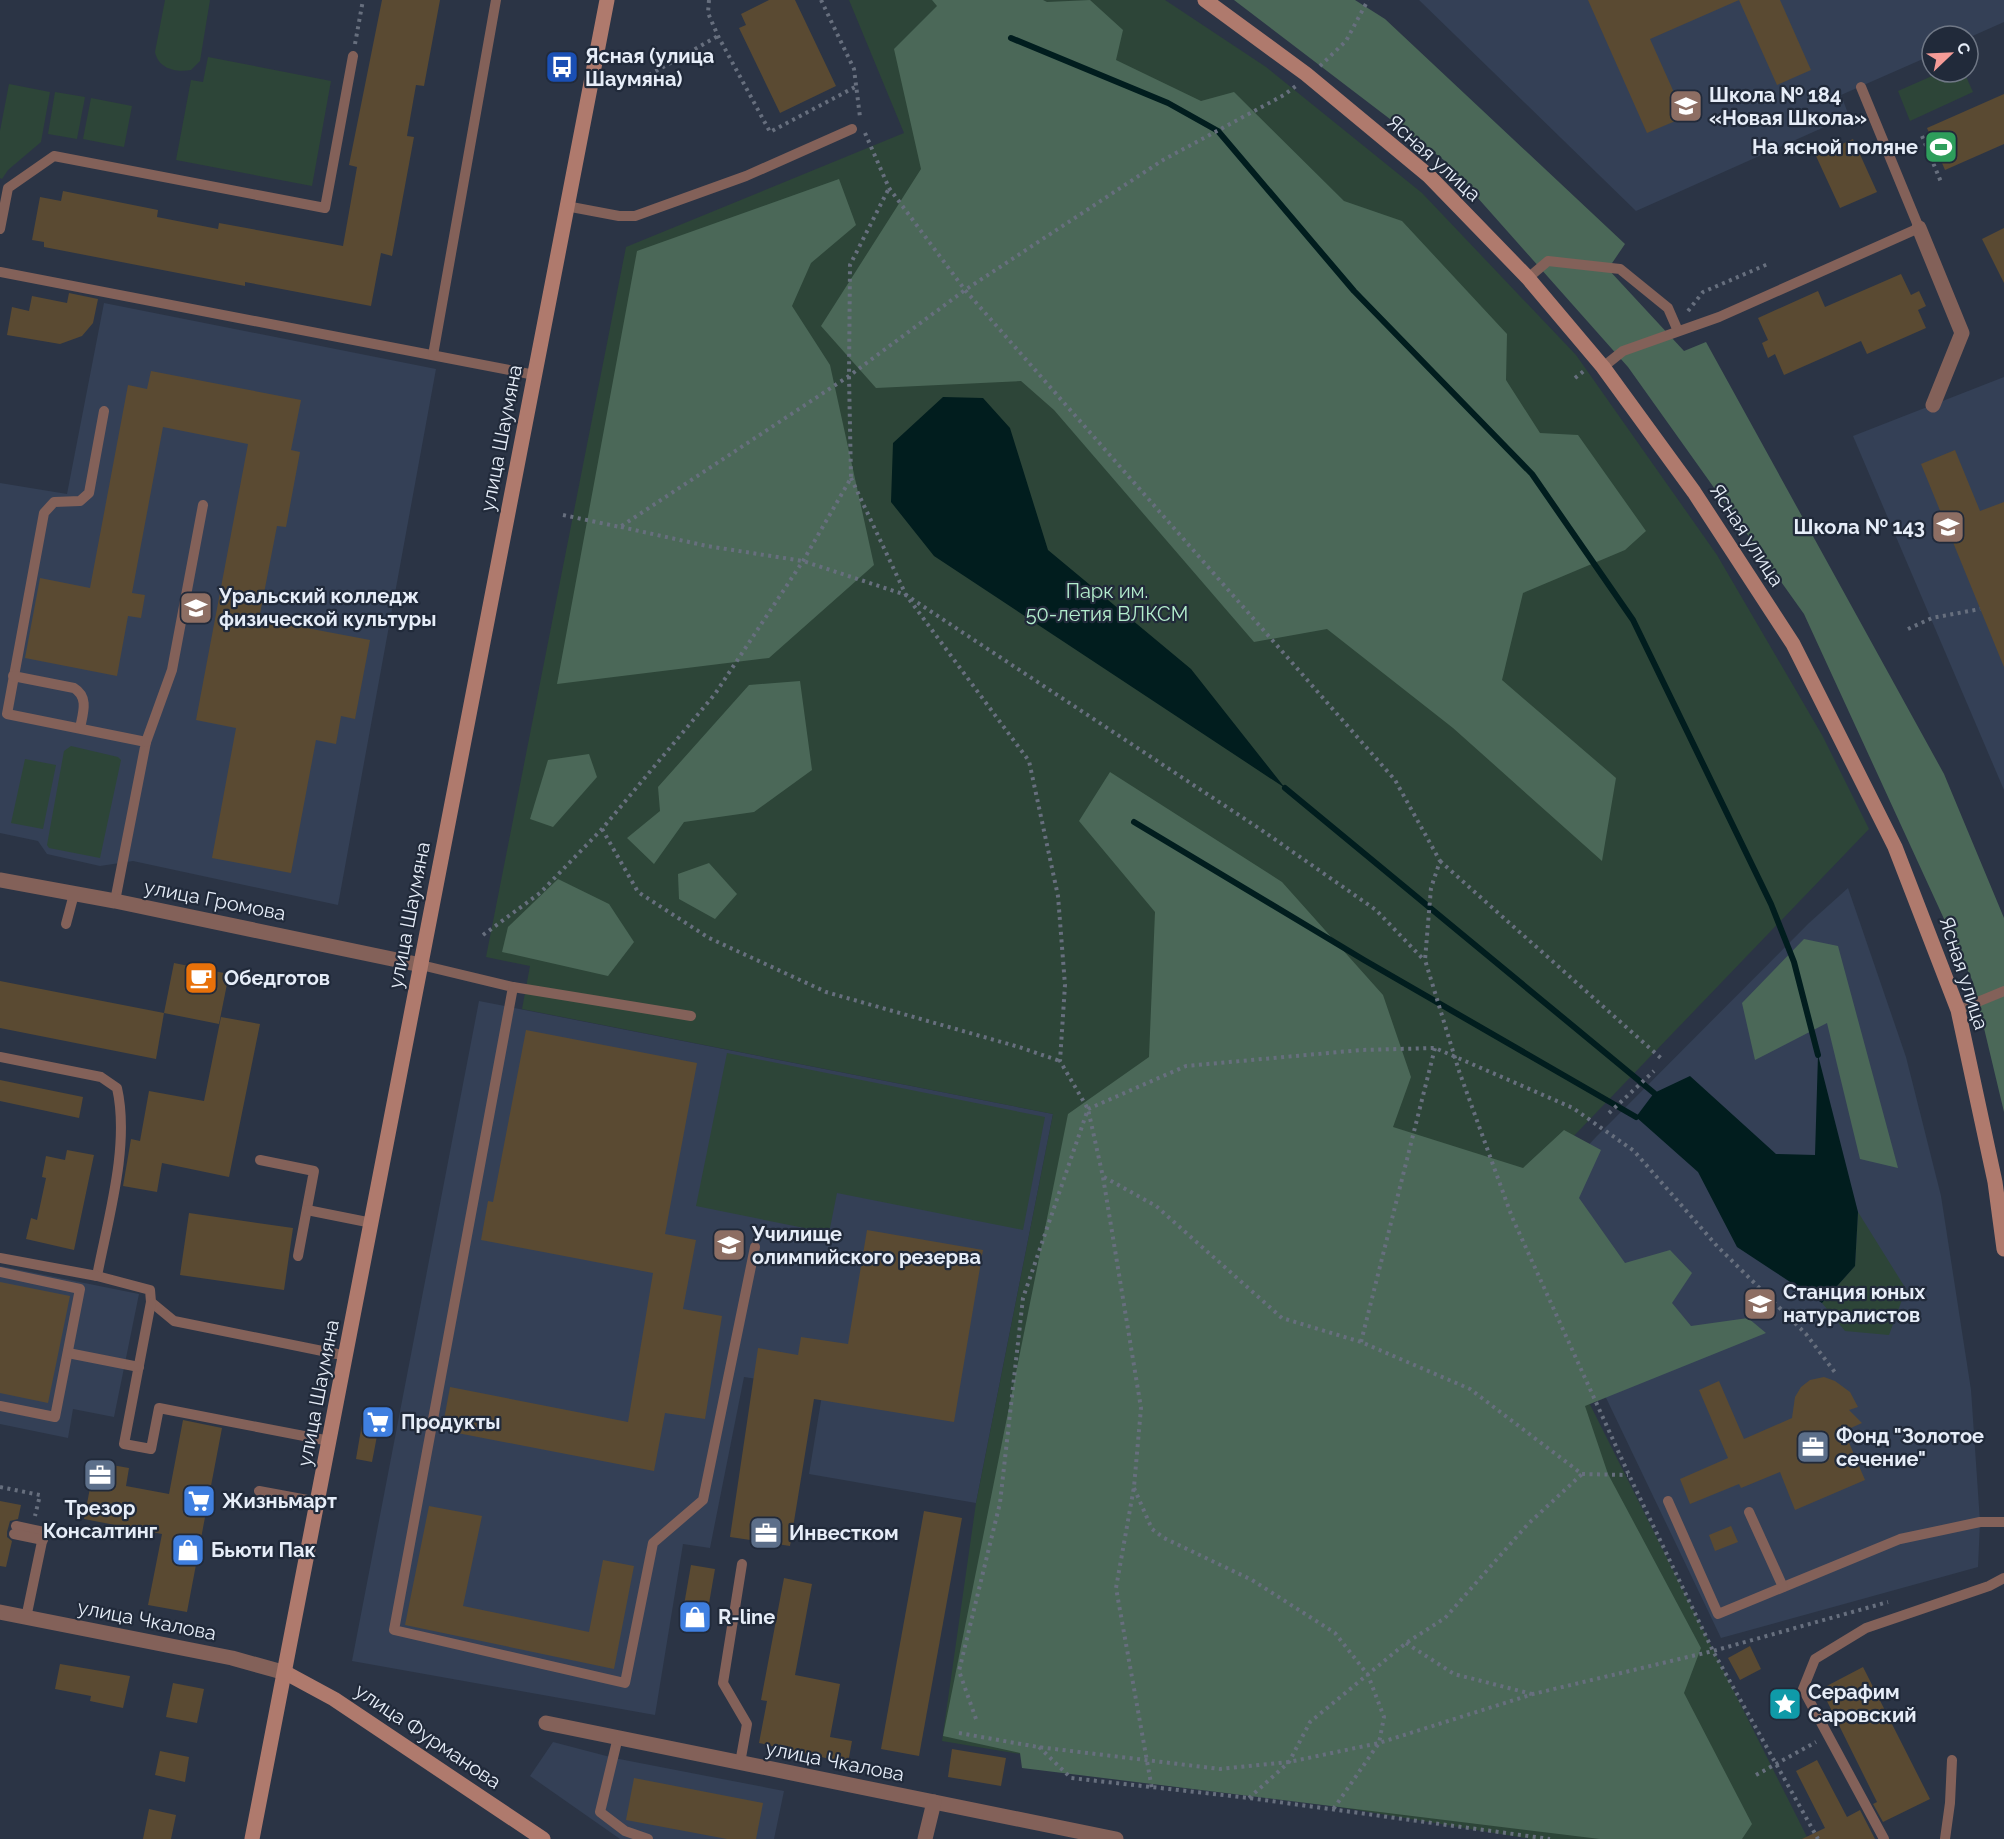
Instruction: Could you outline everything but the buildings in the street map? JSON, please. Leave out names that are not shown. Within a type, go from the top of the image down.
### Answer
[{"type":"street","name":"улица Шаумяна","points":[[252,1839],[286,1673],[607,0]]},
{"type":"street","name":"Ясная улица","points":[[1205,0],[1309,76],[1429,176],[1528,278],[1603,368],[1694,492],[1793,644],[1895,846],[1958,1010],[1995,1182],[2004,1249]]},
{"type":"street","points":[[1919,228],[1962,333],[1933,405]]},
{"type":"street","name":"улица Громова","points":[[0,880],[115,901],[421,965]]},
{"type":"street","name":"улица Чкалова","points":[[0,1612],[232,1658],[286,1673]]},
{"type":"street","name":"улица Фурманова","points":[[286,1673],[334,1699],[543,1839]]},
{"type":"street","name":"улица Чкалова","points":[[546,1723],[934,1802],[1062,1834],[1116,1839]]},
{"type":"street","points":[[925,1839],[934,1802]]},
{"type":"lane","points":[[433,355],[496,0]]},
{"type":"lane","points":[[0,229],[8,188],[54,156],[325,208],[353,56]]},
{"type":"lane","points":[[1603,368],[1623,351],[1719,317],[1919,228],[1861,87]]},
{"type":"lane","points":[[566,206],[619,216],[634,216],[746,176],[852,129]]},
{"type":"lane","points":[[1528,278],[1548,261],[1620,269],[1668,308],[1678,331]]},
{"type":"lane","points":[[0,272],[84,291],[535,375]]},
{"type":"lane","points":[[104,411],[89,493],[80,501],[54,502],[44,513],[7,714],[146,742]]},
{"type":"lane","points":[[115,901],[146,742],[172,670],[203,505]]},
{"type":"lane","points":[[14,676],[74,688],[81,692],[84,700],[80,728]]},
{"type":"lane","points":[[66,924],[74,894]]},
{"type":"lane","points":[[421,965],[513,987],[691,1016]]},
{"type":"lane","points":[[513,987],[394,1630],[625,1683],[653,1543],[703,1500],[755,1247]]},
{"type":"lane","points":[[1958,1010],[2004,991]]},
{"type":"lane","points":[[0,1057],[101,1077],[117,1088],[122,1108],[118,1162],[97,1276]]},
{"type":"lane","points":[[260,1160],[314,1171],[298,1256]]},
{"type":"lane","points":[[307,1210],[372,1223]]},
{"type":"lane","points":[[0,1258],[97,1276],[150,1290],[151,1302],[124,1444],[151,1449],[159,1408],[330,1441]]},
{"type":"lane","points":[[0,1272],[81,1288],[55,1417],[0,1406]]},
{"type":"lane","points":[[151,1302],[174,1321],[262,1345],[347,1356]]},
{"type":"lane","points":[[68,1353],[139,1367]]},
{"type":"lane","points":[[259,1491],[318,1502]]},
{"type":"lane","points":[[1668,1501],[1719,1614],[1899,1539],[1980,1522],[2004,1522]]},
{"type":"lane","points":[[1749,1512],[1783,1587]]},
{"type":"lane","points":[[15,1530],[43,1540],[26,1617]]},
{"type":"lane","points":[[740,1763],[747,1724],[723,1683],[742,1564]]},
{"type":"lane","points":[[1884,1839],[1803,1689],[1815,1659],[1866,1628],[1989,1586],[2004,1578]]},
{"type":"lane","points":[[618,1737],[600,1812],[625,1831],[648,1839]]},
{"type":"lane","points":[[1945,1839],[1950,1803],[1952,1760]]},
{"type":"path","points":[[353,56],[363,0]]},
{"type":"path","points":[[709,0],[708,13],[717,36],[770,132],[855,87]]},
{"type":"path","points":[[821,0],[854,69],[862,124],[889,188],[965,290],[1395,780],[1440,861],[1662,1059]]},
{"type":"path","points":[[620,527],[849,376],[965,290],[1163,160],[1284,95],[1309,76],[1346,41],[1368,0]]},
{"type":"path","points":[[649,75],[717,36]]},
{"type":"path","points":[[1922,135],[1941,182]]},
{"type":"path","points":[[889,188],[850,265],[851,478],[906,595],[1029,761],[1058,896],[1065,985],[1060,1061],[1088,1109],[1103,1177],[1141,1408],[1134,1487],[1116,1588],[1152,1789]]},
{"type":"path","points":[[483,935],[540,893],[602,829],[715,694],[803,561],[851,478]]},
{"type":"path","points":[[563,515],[706,546],[803,561],[906,595],[1251,823],[1376,910],[1425,960]]},
{"type":"path","points":[[1908,629],[1932,618],[1980,609]]},
{"type":"path","points":[[602,829],[638,892],[709,938],[826,992],[1019,1047],[1060,1061]]},
{"type":"path","points":[[1440,861],[1431,888],[1425,960],[1455,1057],[1512,1216],[1629,1475],[1713,1651],[1774,1764],[1818,1839]]},
{"type":"path","points":[[1361,1342],[1435,1048]]},
{"type":"path","points":[[976,1719],[959,1671],[1000,1503],[1023,1299],[1088,1109],[1186,1066],[1361,1050],[1435,1048],[1573,1108],[1634,1151],[1717,1246],[1806,1334],[1837,1375]]},
{"type":"path","points":[[1609,1113],[1654,1071]]},
{"type":"path","points":[[1103,1177],[1156,1206],[1282,1318],[1361,1342],[1470,1389],[1582,1474],[1629,1475]]},
{"type":"path","points":[[1249,1798],[1289,1762],[1310,1722],[1406,1643],[1445,1618],[1528,1524],[1582,1474]]},
{"type":"path","points":[[1134,1487],[1152,1529],[1164,1538],[1252,1580],[1335,1633],[1368,1675],[1384,1717],[1379,1743],[1332,1811]]},
{"type":"path","points":[[959,1733],[1038,1747],[1220,1769],[1289,1762],[1379,1743],[1533,1694],[1713,1651],[1895,1600]]},
{"type":"path","points":[[1406,1643],[1454,1674],[1533,1694]]},
{"type":"path","points":[[1756,1775],[1828,1736]]},
{"type":"path","points":[[1038,1747],[1071,1778],[1152,1789],[1249,1798],[1550,1839]]},
{"type":"shaded area","points":[[932,0],[1043,0],[1047,2],[1090,0],[1123,30],[1116,60],[1201,101],[1234,92],[1344,201],[1402,221],[1507,334],[1506,380],[1540,433],[1578,435],[1646,531],[1625,550],[1523,593],[1502,680],[1616,778],[1602,861],[1453,728],[1327,629],[1254,642],[1054,410],[1021,381],[876,388],[821,326],[921,169],[894,49],[937,6]]},
{"type":"shaded area","points":[[1234,0],[1355,0],[1385,19],[1625,244],[1608,269],[1684,351],[1706,342],[1944,774],[2004,918],[2004,1112],[1973,982],[1804,614],[1628,367],[1445,161]]},
{"type":"shaded area","name":"Школа № 184 «Новая Школа»","points":[[1419,0],[2004,0],[2004,22],[1980,33],[1980,24],[1920,24],[1920,60],[1841,95],[1849,116],[1636,211]]},
{"type":"shaded area","points":[[839,179],[856,225],[811,263],[792,306],[830,365],[874,565],[769,658],[557,684],[637,251]]},
{"type":"shaded area","name":"Уральский колледж физической культуры","points":[[104,303],[436,369],[338,905],[133,861],[100,866],[47,854],[38,841],[0,833],[0,483],[67,494]]},
{"type":"shaded area","name":"Школа № 143","points":[[2004,377],[2004,790],[1853,436]]},
{"type":"shaded area","points":[[943,397],[983,398],[1010,428],[1048,550],[1191,669],[1285,788],[934,556],[891,502],[893,443]]},
{"type":"shaded area","points":[[800,681],[812,770],[754,812],[684,822],[654,864],[627,838],[660,811],[658,787],[749,685]]},
{"type":"shaded area","points":[[589,754],[597,777],[553,827],[530,819],[548,760]]},
{"type":"shaded area","points":[[1110,772],[1282,882],[1383,995],[1411,1077],[1393,1127],[1523,1168],[1564,1130],[1601,1150],[1579,1198],[1625,1263],[1670,1250],[1692,1273],[1672,1303],[1691,1326],[1748,1318],[1766,1333],[1585,1406],[1608,1474],[1701,1648],[1684,1693],[1752,1824],[1742,1839],[1600,1839],[1022,1768],[1020,1753],[943,1736],[1068,1114],[1149,1057],[1155,912],[1079,821]]},
{"type":"shaded area","points":[[709,863],[737,894],[715,919],[679,899],[678,874]]},
{"type":"shaded area","points":[[558,879],[609,904],[634,942],[608,976],[502,952],[508,927]]},
{"type":"shaded area","name":"Станция юных натуралистов","points":[[1848,888],[1906,1057],[1941,1196],[1971,1390],[1980,1522],[1978,1567],[1721,1638],[1520,1218],[1596,1137],[1809,923]]},
{"type":"shaded area","points":[[1804,939],[1838,946],[1898,1168],[1860,1159],[1827,1023],[1755,1060],[1742,1003]]},
{"type":"shaded area","name":"Училище олимпийского резерва","points":[[479,1001],[1053,1114],[976,1503],[809,1474],[823,1389],[744,1377],[710,1548],[683,1544],[655,1715],[352,1661]]},
{"type":"shaded area","points":[[1818,1055],[1858,1212],[1855,1266],[1822,1303],[1737,1247],[1698,1172],[1636,1117],[1654,1093],[1690,1076],[1776,1154],[1815,1155]]},
{"type":"shaded area","points":[[0,1266],[139,1294],[114,1417],[73,1409],[68,1438],[0,1424]]},
{"type":"shaded area","points":[[553,1742],[614,1758],[784,1791],[774,1839],[620,1839],[530,1776]]},
{"type":"green space","points":[[165,0],[210,0],[200,61],[191,70],[179,71],[163,66],[155,52]]},
{"type":"green space","name":"Парк им. 50-летия ВЛКСМ","points":[[849,0],[1165,0],[1266,67],[1422,193],[1576,355],[1717,555],[1822,735],[1869,829],[1496,1217],[1808,1839],[1531,1839],[942,1741],[976,1503],[1053,1114],[522,1009],[530,966],[486,957],[626,247],[904,133]]},
{"type":"green space","points":[[208,57],[331,81],[312,186],[176,160],[191,80],[203,82]]},
{"type":"green space","points":[[1920,81],[1920,84],[1969,84],[1973,92],[1910,121],[1898,91]]},
{"type":"green space","points":[[9,84],[50,92],[41,142],[8,170],[2,179],[0,178],[0,131]]},
{"type":"green space","points":[[55,92],[85,97],[77,139],[48,134]]},
{"type":"green space","points":[[91,98],[132,106],[124,147],[83,139]]},
{"type":"green space","points":[[71,746],[118,757],[121,760],[100,858],[49,848],[47,845],[64,751]]},
{"type":"green space","points":[[25,759],[56,765],[43,829],[11,823]]},
{"type":"green space","points":[[727,1053],[1045,1117],[1023,1230],[837,1193],[829,1233],[696,1206]]},
{"type":"green space","points":[[1858,1212],[1906,1289],[1889,1335],[1845,1331],[1822,1303],[1855,1266]]},
{"type":"waterway","points":[[1011,38],[1168,103],[1218,131],[1354,291],[1532,474],[1633,620],[1771,904],[1794,962],[1818,1055]]},
{"type":"waterway","points":[[1285,788],[1654,1093]]},
{"type":"waterway","points":[[1134,822],[1364,960],[1636,1117]]},
{"type":"place","name":"Ясная (улица Шаумяна)","points":[[562,67]]},
{"type":"place","name":"Школа № 184 «Новая Школа»","points":[[1686,106]]},
{"type":"place","name":"На ясной поляне","points":[[1941,147]]},
{"type":"place","name":"Школа № 143","points":[[1948,527]]},
{"type":"place","name":"Уральский колледж физической культуры","points":[[196,608]]},
{"type":"place","name":"Обедготов","points":[[201,978]]},
{"type":"place","name":"Училище олимпийского резерва","points":[[729,1245]]},
{"type":"place","name":"Станция юных натуралистов","points":[[1760,1304]]},
{"type":"place","name":"Продукты","points":[[378,1422]]},
{"type":"place","name":"Фонд \"Золотое сечение\"","points":[[1813,1447]]},
{"type":"place","name":"Трезор Консалтинг","points":[[100,1475]]},
{"type":"place","name":"Жизньмарт","points":[[199,1501]]},
{"type":"place","name":"Инвестком","points":[[766,1533]]},
{"type":"place","name":"Бьюти Пак","points":[[188,1550]]},
{"type":"place","name":"R-line","points":[[695,1617]]},
{"type":"place","name":"Серафим Саровский","points":[[1785,1704]]}]
